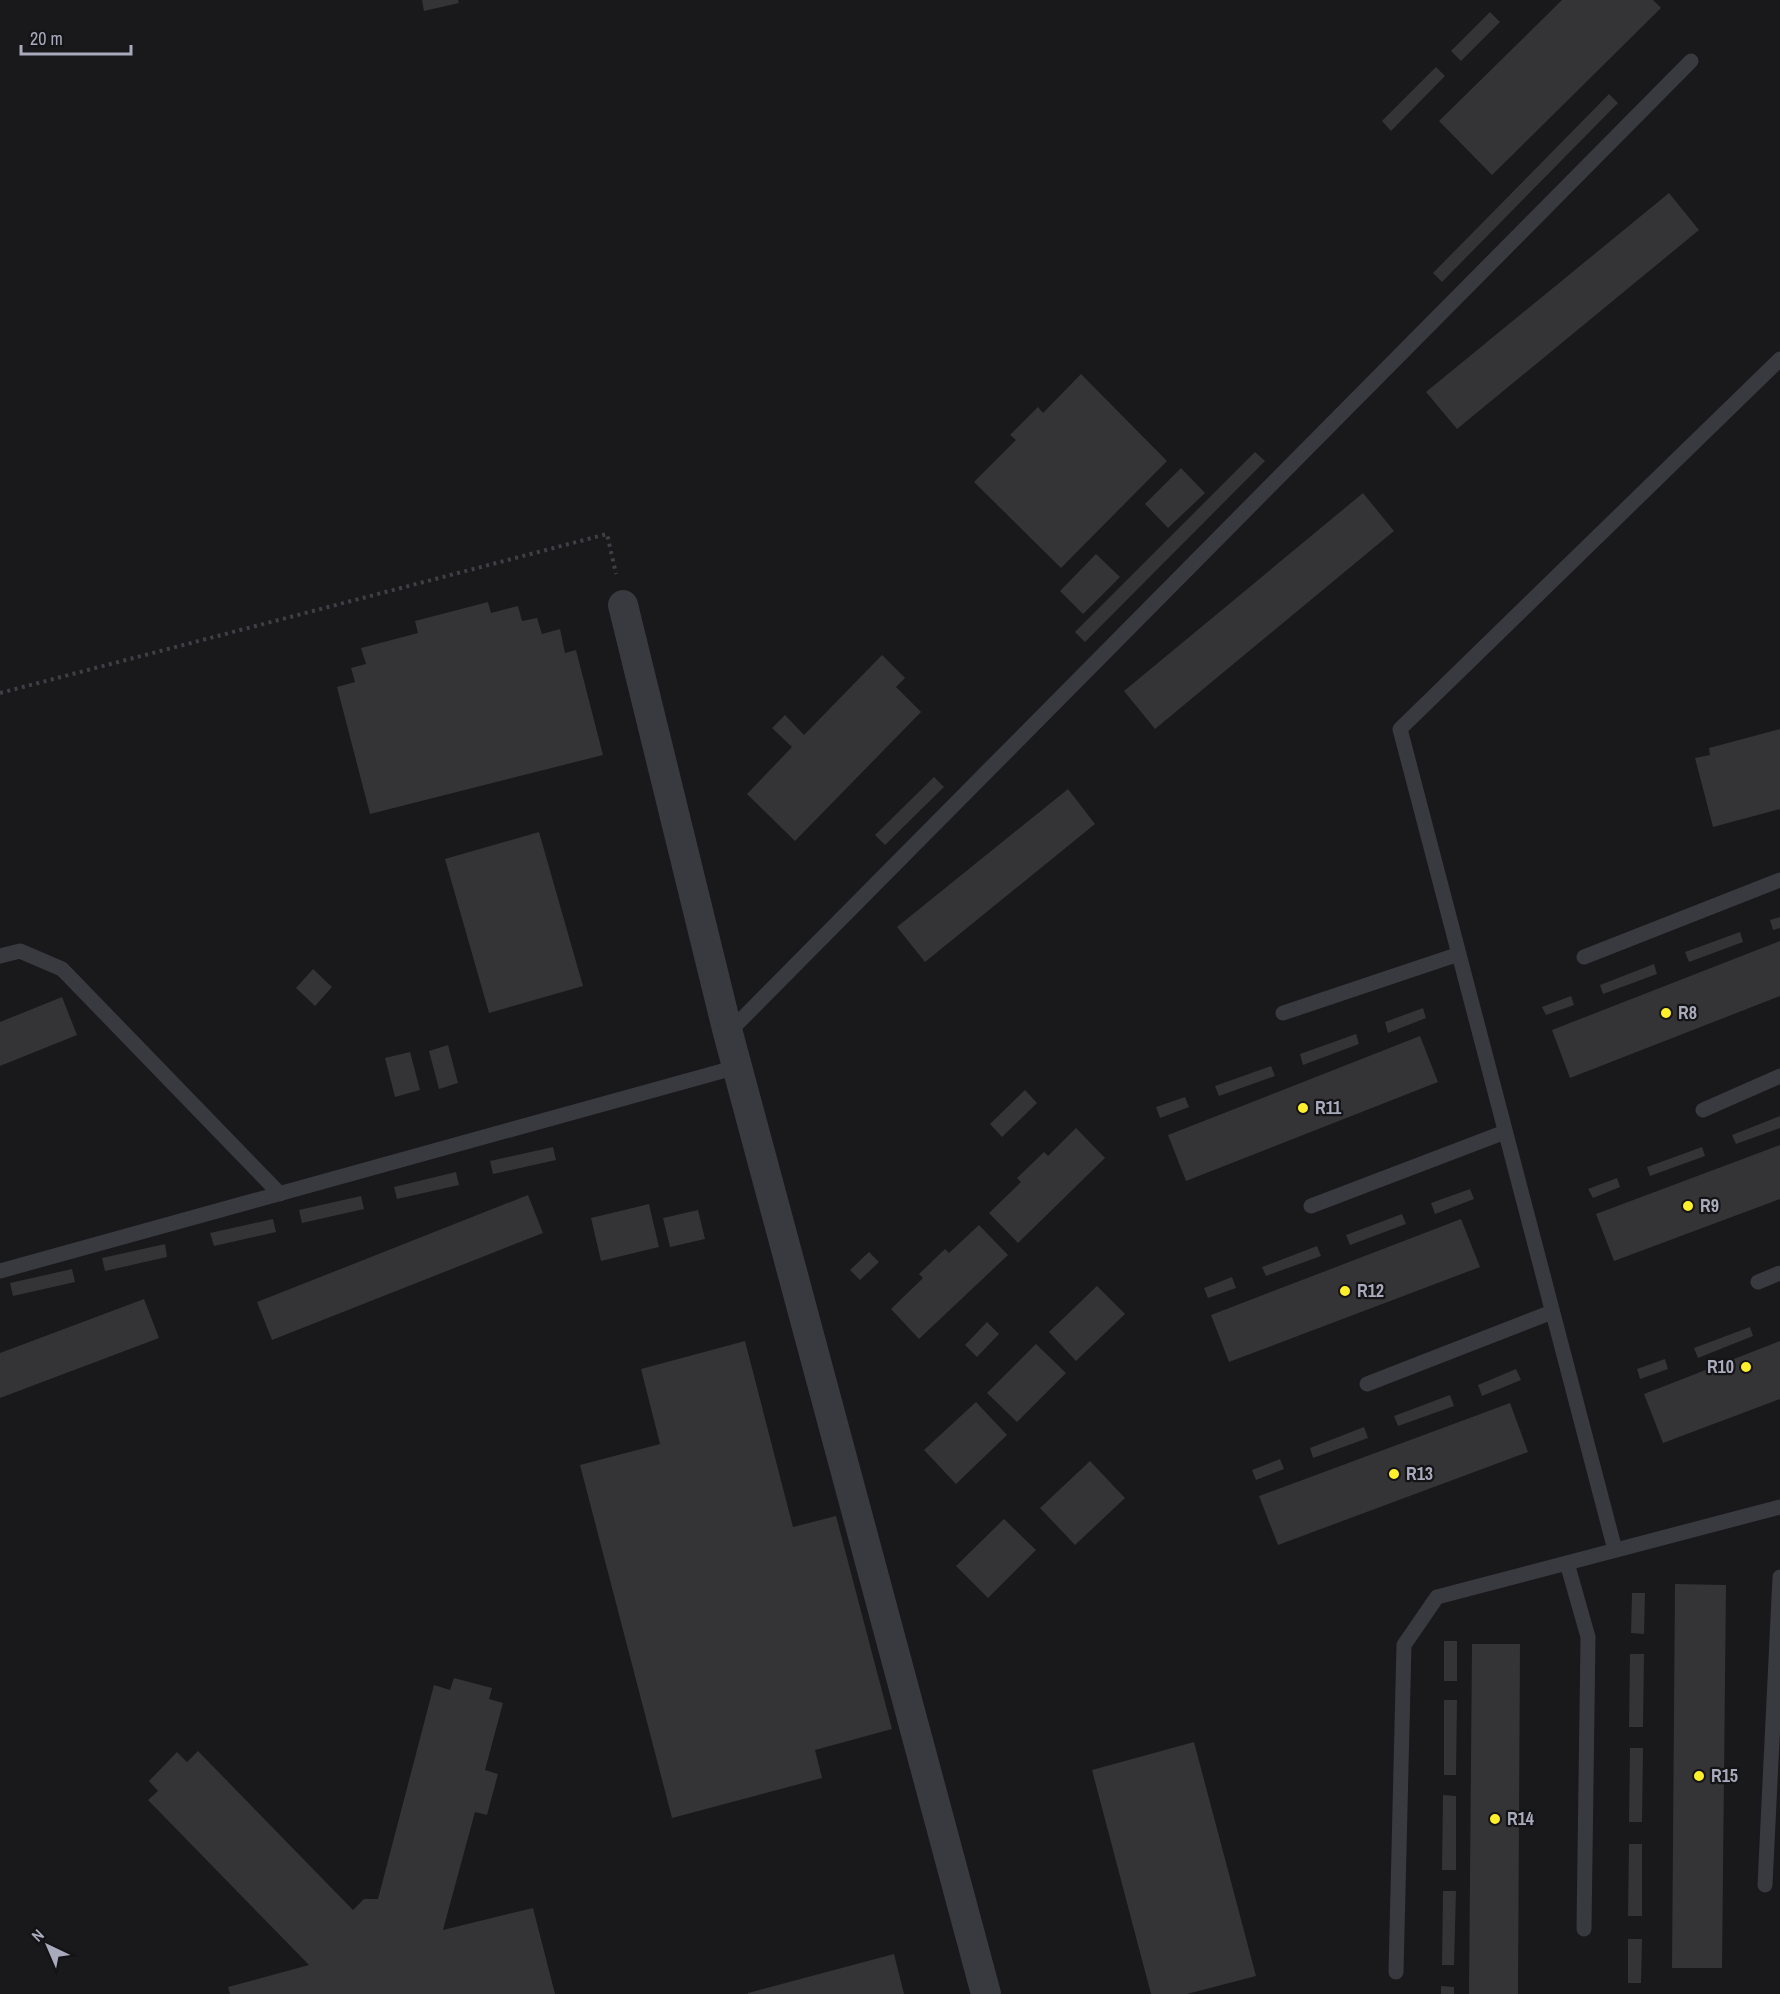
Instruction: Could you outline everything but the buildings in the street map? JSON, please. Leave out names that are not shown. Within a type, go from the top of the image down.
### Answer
[{"type":"street","points":[[623,605],[728,1033],[986,1994]]},
{"type":"lane","points":[[728,1033],[1691,61]]},
{"type":"lane","points":[[1614,1550],[1400,729],[1780,359]]},
{"type":"lane","points":[[1584,957],[1780,880]]},
{"type":"lane","points":[[0,956],[20,951],[62,969],[279,1194]]},
{"type":"lane","points":[[1283,1013],[1458,954]]},
{"type":"lane","points":[[0,1270],[737,1067]]},
{"type":"lane","points":[[1703,1110],[1780,1076]]},
{"type":"lane","points":[[1311,1206],[1505,1132]]},
{"type":"lane","points":[[1758,1282],[1780,1274]]},
{"type":"lane","points":[[1367,1384],[1552,1312]]},
{"type":"lane","points":[[1396,1972],[1404,1645],[1437,1597],[1780,1507]]},
{"type":"lane","points":[[1567,1563],[1588,1637],[1584,1929]]},
{"type":"lane","points":[[1765,1885],[1780,1577]]},
{"type":"path","points":[[0,693],[607,534],[623,605]]},
{"type":"place","name":"R8","points":[[1666,1013]]},
{"type":"place","name":"R11","points":[[1303,1108]]},
{"type":"place","name":"R9","points":[[1688,1206]]},
{"type":"place","name":"R12","points":[[1345,1291]]},
{"type":"place","name":"R10","points":[[1746,1367]]},
{"type":"place","name":"R13","points":[[1394,1474]]},
{"type":"place","name":"R15","points":[[1699,1776]]},
{"type":"place","name":"R14","points":[[1495,1819]]}]
